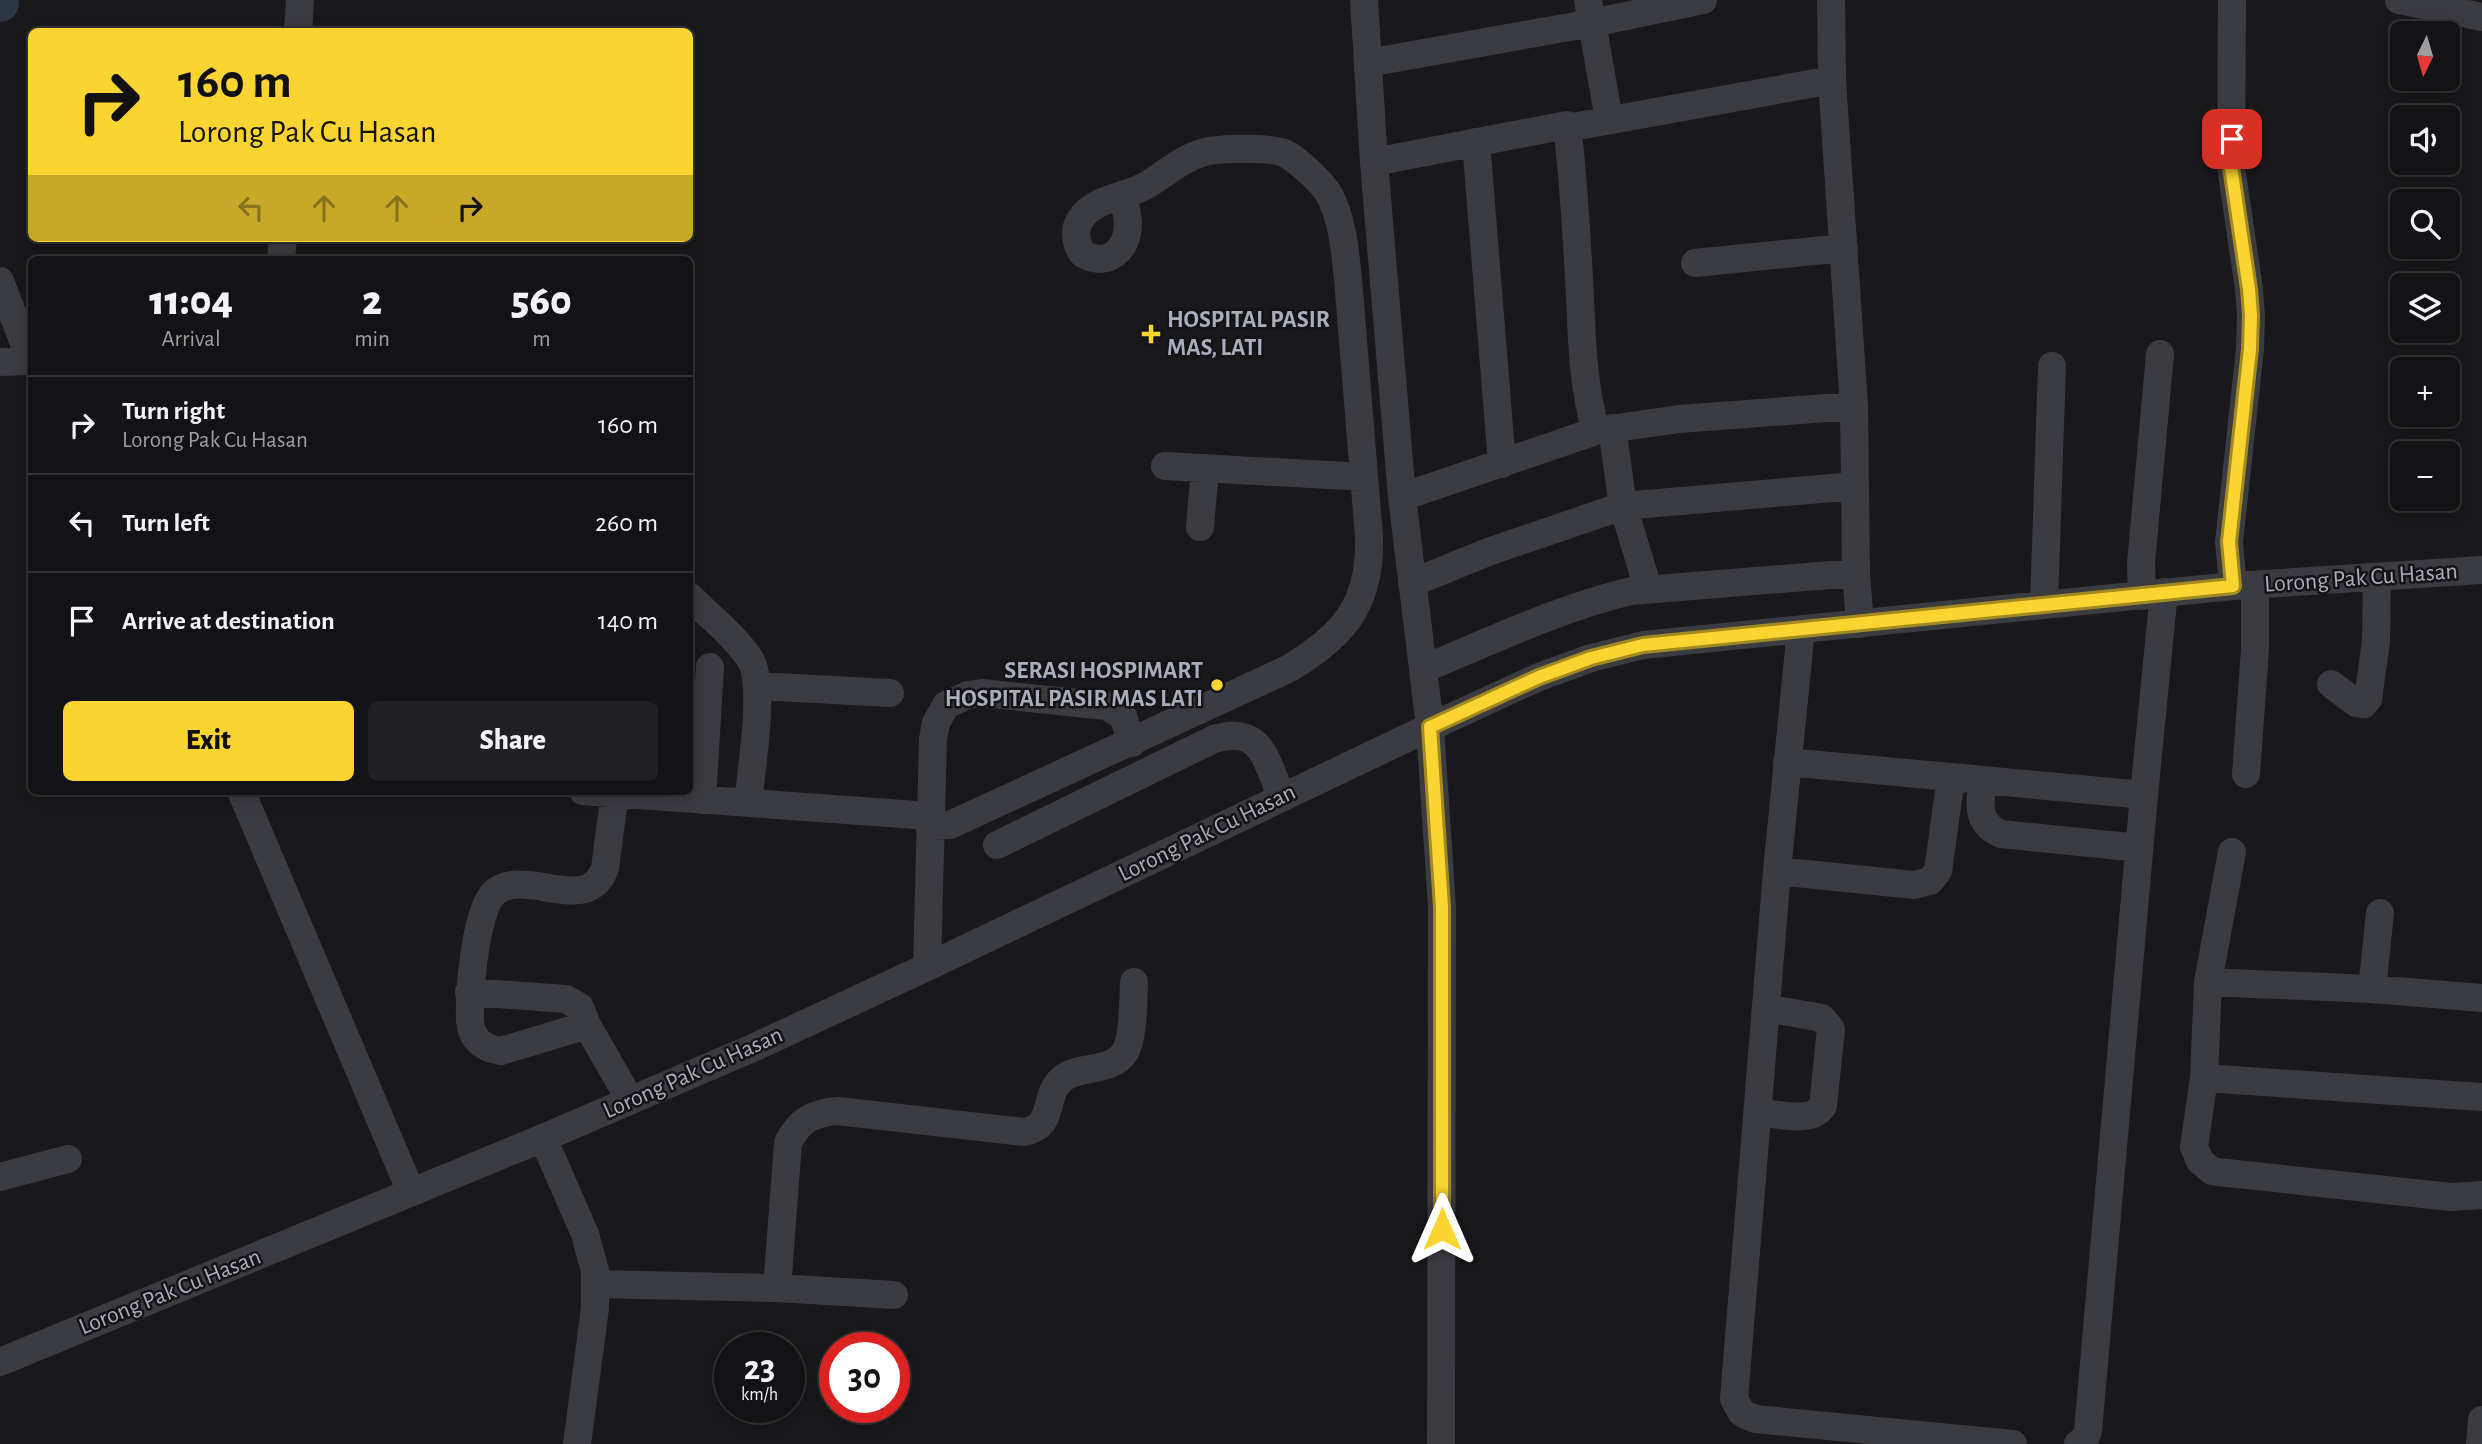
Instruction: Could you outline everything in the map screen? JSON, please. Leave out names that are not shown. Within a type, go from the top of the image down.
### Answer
[{"type":"street","points":[[298,28],[300,0]]},
{"type":"street","points":[[1364,0],[1374,162],[1402,497],[1430,727],[1442,907],[1441,1444]]},
{"type":"street","points":[[1368,64],[1590,12],[1703,0]]},
{"type":"street","points":[[1831,0],[1832,80],[1854,406],[1856,573],[1860,624]]},
{"type":"street","points":[[2232,0],[2231,167],[2251,315],[2250,349],[2229,542],[2244,585],[2255,650],[2246,774]]},
{"type":"street","points":[[2399,0],[2482,17]]},
{"type":"street","points":[[1590,12],[1609,120]]},
{"type":"street","points":[[1567,128],[1832,80]]},
{"type":"street","points":[[1374,162],[1567,125],[1576,225],[1584,377],[1604,430],[1648,588]]},
{"type":"street","points":[[1476,142],[1502,464]]},
{"type":"street","points":[[638,795],[748,803],[950,825],[1267,681],[1314,654],[1332,638],[1358,603],[1366,583],[1370,550],[1344,241],[1338,215],[1329,194],[1317,178],[1284,153],[1231,149],[1204,152],[1185,160],[1146,186],[1123,197]]},
{"type":"street","points":[[1695,263],[1844,248]]},
{"type":"street","points":[[0,281],[28,353]]},
{"type":"street","points":[[2078,1444],[2088,1431],[2144,795],[2153,594],[2141,563],[2160,354]]},
{"type":"street","points":[[0,362],[28,361]]},
{"type":"street","points":[[2044,604],[2052,366]]},
{"type":"street","points":[[1402,497],[1604,430],[1679,419],[1854,406]]},
{"type":"street","points":[[1165,466],[1364,477]]},
{"type":"street","points":[[1200,527],[1205,468]]},
{"type":"street","points":[[1412,583],[1488,552],[1623,506],[1855,486]]},
{"type":"street","name":"Lorong Pak Cu Hasan","points":[[0,1362],[543,1138],[755,1047],[1430,727],[1539,677],[1591,658],[1643,645],[2044,604],[2244,585],[2482,570]]},
{"type":"street","points":[[1423,669],[1606,597],[1648,588],[1856,573]]},
{"type":"street","points":[[2331,684],[2356,704],[2364,704],[2368,699],[2376,642],[2377,577]]},
{"type":"street","points":[[693,600],[750,659],[755,669],[758,686],[748,803]]},
{"type":"street","points":[[1801,629],[1777,871],[1734,1392],[1737,1407],[1742,1413],[1755,1419],[2012,1444]]},
{"type":"street","points":[[702,800],[710,667]]},
{"type":"street","points":[[758,686],[890,693]]},
{"type":"street","points":[[927,967],[933,739],[936,723],[946,705],[956,698],[982,693],[1106,706],[1122,716],[1132,743]]},
{"type":"street","points":[[997,845],[1214,739],[1231,735],[1241,735],[1255,741],[1282,797]]},
{"type":"street","points":[[1787,762],[2144,795]]},
{"type":"street","points":[[1777,871],[1914,885],[1930,881],[1938,871],[1951,777]]},
{"type":"street","points":[[1983,780],[1979,808],[1983,820],[1994,831],[2009,835],[2139,848]]},
{"type":"street","points":[[244,795],[411,1192]]},
{"type":"street","points":[[587,1026],[501,1051],[490,1050],[476,1038],[470,1027],[469,992],[480,926],[488,900],[500,889],[515,885],[576,891],[590,887],[598,881],[606,868],[599,795]]},
{"type":"street","points":[[2232,852],[2208,982],[2204,1078],[2194,1147],[2196,1155],[2212,1171],[2451,1196],[2482,1195]]},
{"type":"street","points":[[2372,989],[2380,913]]},
{"type":"street","points":[[777,1288],[788,1143],[801,1121],[823,1112],[838,1111],[1024,1132],[1036,1129],[1045,1119],[1053,1090],[1060,1080],[1070,1073],[1106,1066],[1123,1054],[1128,1046],[1134,982]]},
{"type":"street","points":[[2208,982],[2372,989],[2482,998]]},
{"type":"street","points":[[469,992],[566,999],[580,1007],[587,1026],[630,1100]]},
{"type":"street","points":[[1758,1112],[1810,1117],[1819,1113],[1823,1106],[1831,1029],[1822,1018],[1766,1008]]},
{"type":"street","points":[[2204,1078],[2482,1097]]},
{"type":"street","points":[[543,1138],[592,1254],[597,1284],[577,1444]]},
{"type":"street","points":[[0,1177],[68,1159]]},
{"type":"street","points":[[597,1284],[777,1288],[894,1295]]},
{"type":"street","points":[[2480,1444],[2482,1420]]},
{"type":"place","name":"HOSPITAL PASIR MAS, LATI","points":[[1151,334]]},
{"type":"place","name":"SERASI HOSPIMART HOSPITAL PASIR MAS LATI","points":[[1217,685]]},
{"type":"route","points":[[1442,1229],[1442,907],[1430,727],[1539,677],[1591,658],[1643,645],[2233,586],[2229,542],[2250,349],[2251,315],[2231,167],[2232,139]]}]
